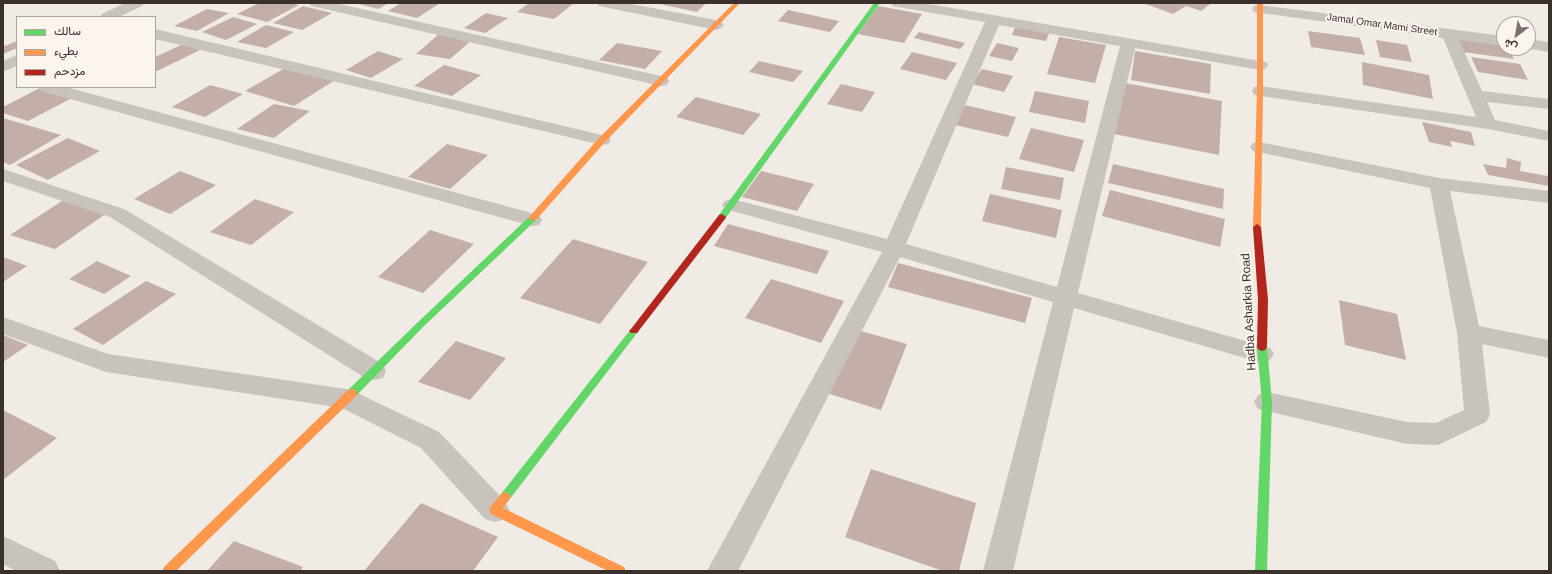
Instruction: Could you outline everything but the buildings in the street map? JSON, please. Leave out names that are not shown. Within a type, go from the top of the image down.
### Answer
[{"type":"street","points":[[109,16],[137,3]]},
{"type":"street","points":[[316,3],[661,81]]},
{"type":"street","points":[[604,3],[716,25]]},
{"type":"street","points":[[168,571],[346,399],[419,326],[532,220],[602,140],[737,3]]},
{"type":"street","points":[[495,510],[732,205],[877,3]]},
{"type":"street","points":[[898,3],[946,7],[994,19],[1260,65]]},
{"type":"street","name":"Jamal Omar Mami Street","points":[[1260,6],[1496,40]]},
{"type":"street","name":"Hadba Asharkia Road","points":[[1260,6],[1260,91],[1256,221],[1263,300],[1262,354],[1267,402],[1261,571]]},
{"type":"street","points":[[722,571],[894,248],[994,19]]},
{"type":"street","points":[[156,34],[602,140]]},
{"type":"street","points":[[1448,34],[1488,124]]},
{"type":"street","points":[[998,571],[1064,298],[1129,42]]},
{"type":"street","points":[[1536,45],[1549,47]]},
{"type":"street","points":[[3,67],[16,60]]},
{"type":"street","points":[[3,75],[16,79]]},
{"type":"street","points":[[51,88],[532,220]]},
{"type":"street","points":[[1260,91],[1488,124],[1549,136]]},
{"type":"street","points":[[1475,94],[1549,104]]},
{"type":"street","points":[[1258,147],[1439,184],[1549,197]]},
{"type":"street","points":[[3,176],[117,213],[374,371]]},
{"type":"street","points":[[1267,402],[1407,433],[1438,434],[1477,415],[1469,333],[1439,184]]},
{"type":"street","points":[[732,205],[894,248],[1262,354]]},
{"type":"street","points":[[3,325],[106,363],[346,399],[430,440],[495,510],[620,571]]},
{"type":"street","points":[[1469,333],[1549,350]]},
{"type":"street","points":[[3,549],[45,571]]},
{"type":"traffic: fast","points":[[722,217],[877,3]]},
{"type":"traffic: fast","points":[[352,393],[419,326],[533,218]]},
{"type":"traffic: fast","points":[[505,497],[634,331]]},
{"type":"traffic: fast","points":[[1261,571],[1267,402],[1262,347]]},
{"type":"traffic: slow","points":[[533,218],[602,140],[737,3]]},
{"type":"traffic: slow","points":[[1257,227],[1260,3]]},
{"type":"traffic: slow","points":[[168,571],[352,393]]},
{"type":"traffic: slow","points":[[505,497],[495,510],[620,571]]},
{"type":"traffic: jam","points":[[634,331],[722,217]]},
{"type":"traffic: jam","points":[[1257,227],[1263,300],[1262,347]]}]
